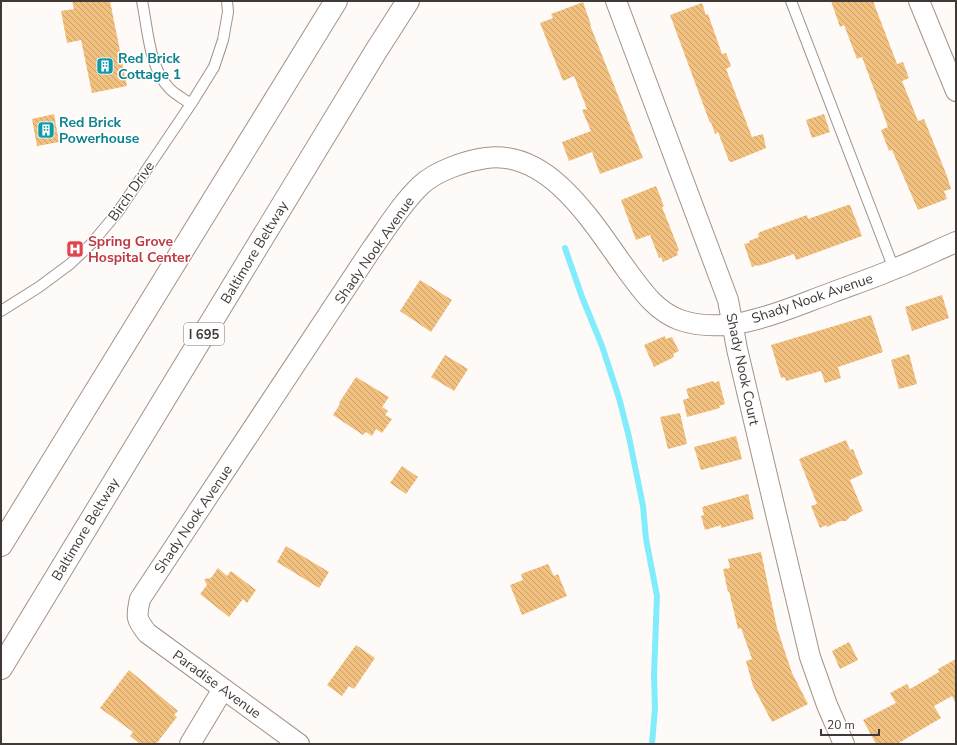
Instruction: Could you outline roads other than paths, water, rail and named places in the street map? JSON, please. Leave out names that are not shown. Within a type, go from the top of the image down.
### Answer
[{"type":"highway","points":[[1,545],[336,1]]},
{"type":"highway","name":"Baltimore Beltway","points":[[1,668],[372,57],[408,1]]},
{"type":"street","name":"Shady Nook Court","points":[[616,1],[728,300],[739,357],[810,657],[827,705],[844,744]]},
{"type":"street","points":[[919,1],[956,91]]},
{"type":"street","name":"Shady Nook Avenue","points":[[138,622],[137,610],[140,599],[371,250],[400,208],[422,184],[447,169],[473,160],[493,157],[511,158],[536,168],[561,187],[582,209],[644,294],[658,308],[679,319],[704,325],[733,324],[763,318],[894,269],[956,242]]},
{"type":"street","name":"Paradise Avenue","points":[[138,622],[147,633],[299,744]]},
{"type":"street","points":[[190,744],[223,689]]},
{"type":"lane","points":[[142,1],[153,58],[158,73],[171,90],[191,104]]},
{"type":"lane","name":"Birch Drive","points":[[1,311],[39,287],[70,264],[91,244],[118,212],[191,104],[214,67],[223,40],[228,12],[227,1]]},
{"type":"lane","points":[[791,1],[894,269]]},
{"type":"waterway","points":[[565,248],[582,297],[602,346],[619,398],[629,437],[643,506],[646,539],[657,596],[654,675],[655,708],[652,744]]},
{"type":"place","name":"Red Brick Cottage 1","points":[[105,66]]},
{"type":"place","name":"Red Brick Powerhouse","points":[[46,130]]},
{"type":"place","name":"Spring Grove Hospital Center","points":[[75,249]]}]
